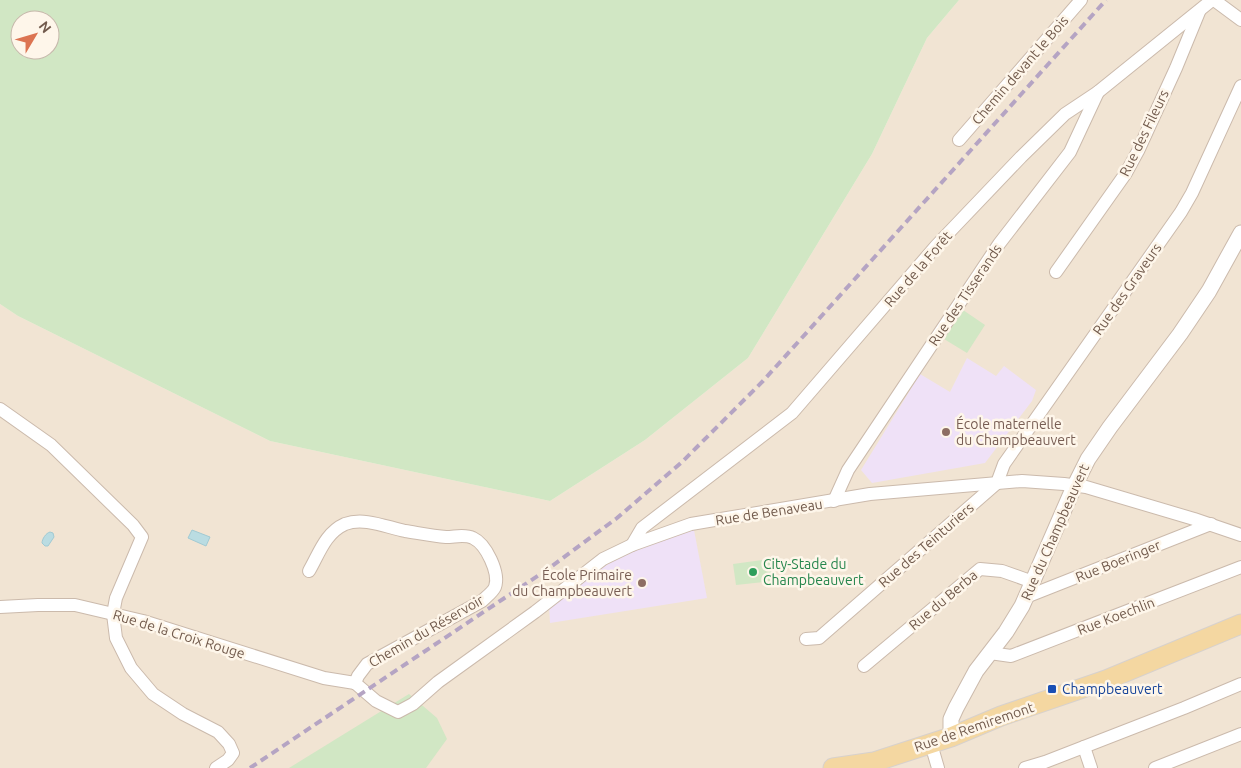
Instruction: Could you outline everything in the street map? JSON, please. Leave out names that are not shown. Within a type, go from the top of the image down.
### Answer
[{"type":"main road","name":"Rue de Remiremont","points":[[833,768],[874,762],[951,737],[1001,716],[1106,680],[1241,624]]},
{"type":"street","name":"Chemin devant le Bois","points":[[958,140],[1081,0]]},
{"type":"street","name":"Rue de la Forêt","points":[[632,545],[642,528],[792,413],[936,246],[1065,114],[1098,92],[1213,0]]},
{"type":"street","points":[[1213,0],[1241,20]]},
{"type":"street","name":"Rue des Fileurs","points":[[1056,272],[1126,173],[1138,151],[1200,10]]},
{"type":"street","name":"Rue des Graveurs","points":[[997,483],[1004,464],[1181,212],[1192,193],[1241,86]]},
{"type":"street","name":"Rue des Tisserands","points":[[834,501],[848,470],[999,244],[1070,152],[1098,92]]},
{"type":"street","name":"Rue du Champbeauvert","points":[[951,737],[952,719],[956,708],[976,671],[1006,632],[1026,598],[1088,459],[1195,312],[1237,250],[1241,233]]},
{"type":"street","points":[[0,409],[52,445],[133,525],[142,537],[116,598],[113,614],[116,638],[131,668],[153,694],[183,714],[218,732],[229,744],[233,753],[228,760],[216,768]]},
{"type":"street","name":"Rue de Benaveau","points":[[355,683],[376,701],[398,712],[413,704],[438,682],[535,612],[603,559],[632,545],[691,524],[870,494],[1022,481],[1075,485],[1211,524],[1241,535]]},
{"type":"street","name":"Rue des Teinturiers","points":[[806,639],[819,638],[997,483]]},
{"type":"street","name":"Chemin du Réservoir","points":[[308,571],[333,531],[356,521],[404,531],[445,537],[464,536],[472,538],[479,542],[492,562],[496,576],[495,588],[482,601],[368,664],[355,683]]},
{"type":"street","name":"Rue Boeringer","points":[[1026,598],[1211,524]]},
{"type":"street","name":"Rue Koechlin","points":[[990,653],[1011,656],[1241,568]]},
{"type":"street","name":"Rue du Berba","points":[[864,666],[980,569],[1002,571],[1032,582]]},
{"type":"street","name":"Rue de la Croix Rouge","points":[[0,607],[75,605],[143,621],[324,678],[355,683]]},
{"type":"street","points":[[1025,768],[1084,747],[1241,684]]},
{"type":"street","points":[[1155,768],[1241,734]]},
{"type":"street","points":[[931,744],[938,768]]},
{"type":"street","points":[[1084,747],[1091,768]]},
{"type":"shaded area","points":[[959,0],[1241,0],[1241,768],[0,768],[0,304],[18,316],[270,441],[550,501],[645,440],[748,358],[872,154],[927,38]]},
{"type":"shaded area","name":"École maternelle du Champbeauvert","points":[[967,358],[996,376],[1004,366],[1036,390],[1032,401],[985,463],[872,483],[861,470],[920,374],[950,392]]},
{"type":"shaded area","name":"École Primaire du Champbeauvert","points":[[694,530],[707,598],[550,623],[549,605],[601,568],[631,551]]},
{"type":"green space","points":[[0,0],[959,0],[927,38],[872,154],[748,358],[645,440],[550,501],[270,441],[18,316],[0,304]]},
{"type":"green space","points":[[963,310],[985,325],[967,353],[944,339]]},
{"type":"green space","name":"City-Stade du Champbeauvert","points":[[770,559],[773,581],[736,585],[733,564]]},
{"type":"green space","points":[[409,694],[437,718],[447,739],[426,768],[289,768]]},
{"type":"water","points":[[192,530],[210,537],[206,546],[188,538]]},
{"type":"water","points":[[50,532],[53,533],[54,537],[48,546],[45,546],[42,543],[43,540]]},
{"type":"railway","points":[[250,768],[548,569],[617,518],[682,462],[763,381],[1106,0]]},
{"type":"place","name":"École maternelle du Champbeauvert","points":[[946,432]]},
{"type":"place","name":"City-Stade du Champbeauvert","points":[[753,572]]},
{"type":"place","name":"École Primaire du Champbeauvert","points":[[642,583]]},
{"type":"place","name":"Champbeauvert","points":[[1052,689]]}]
